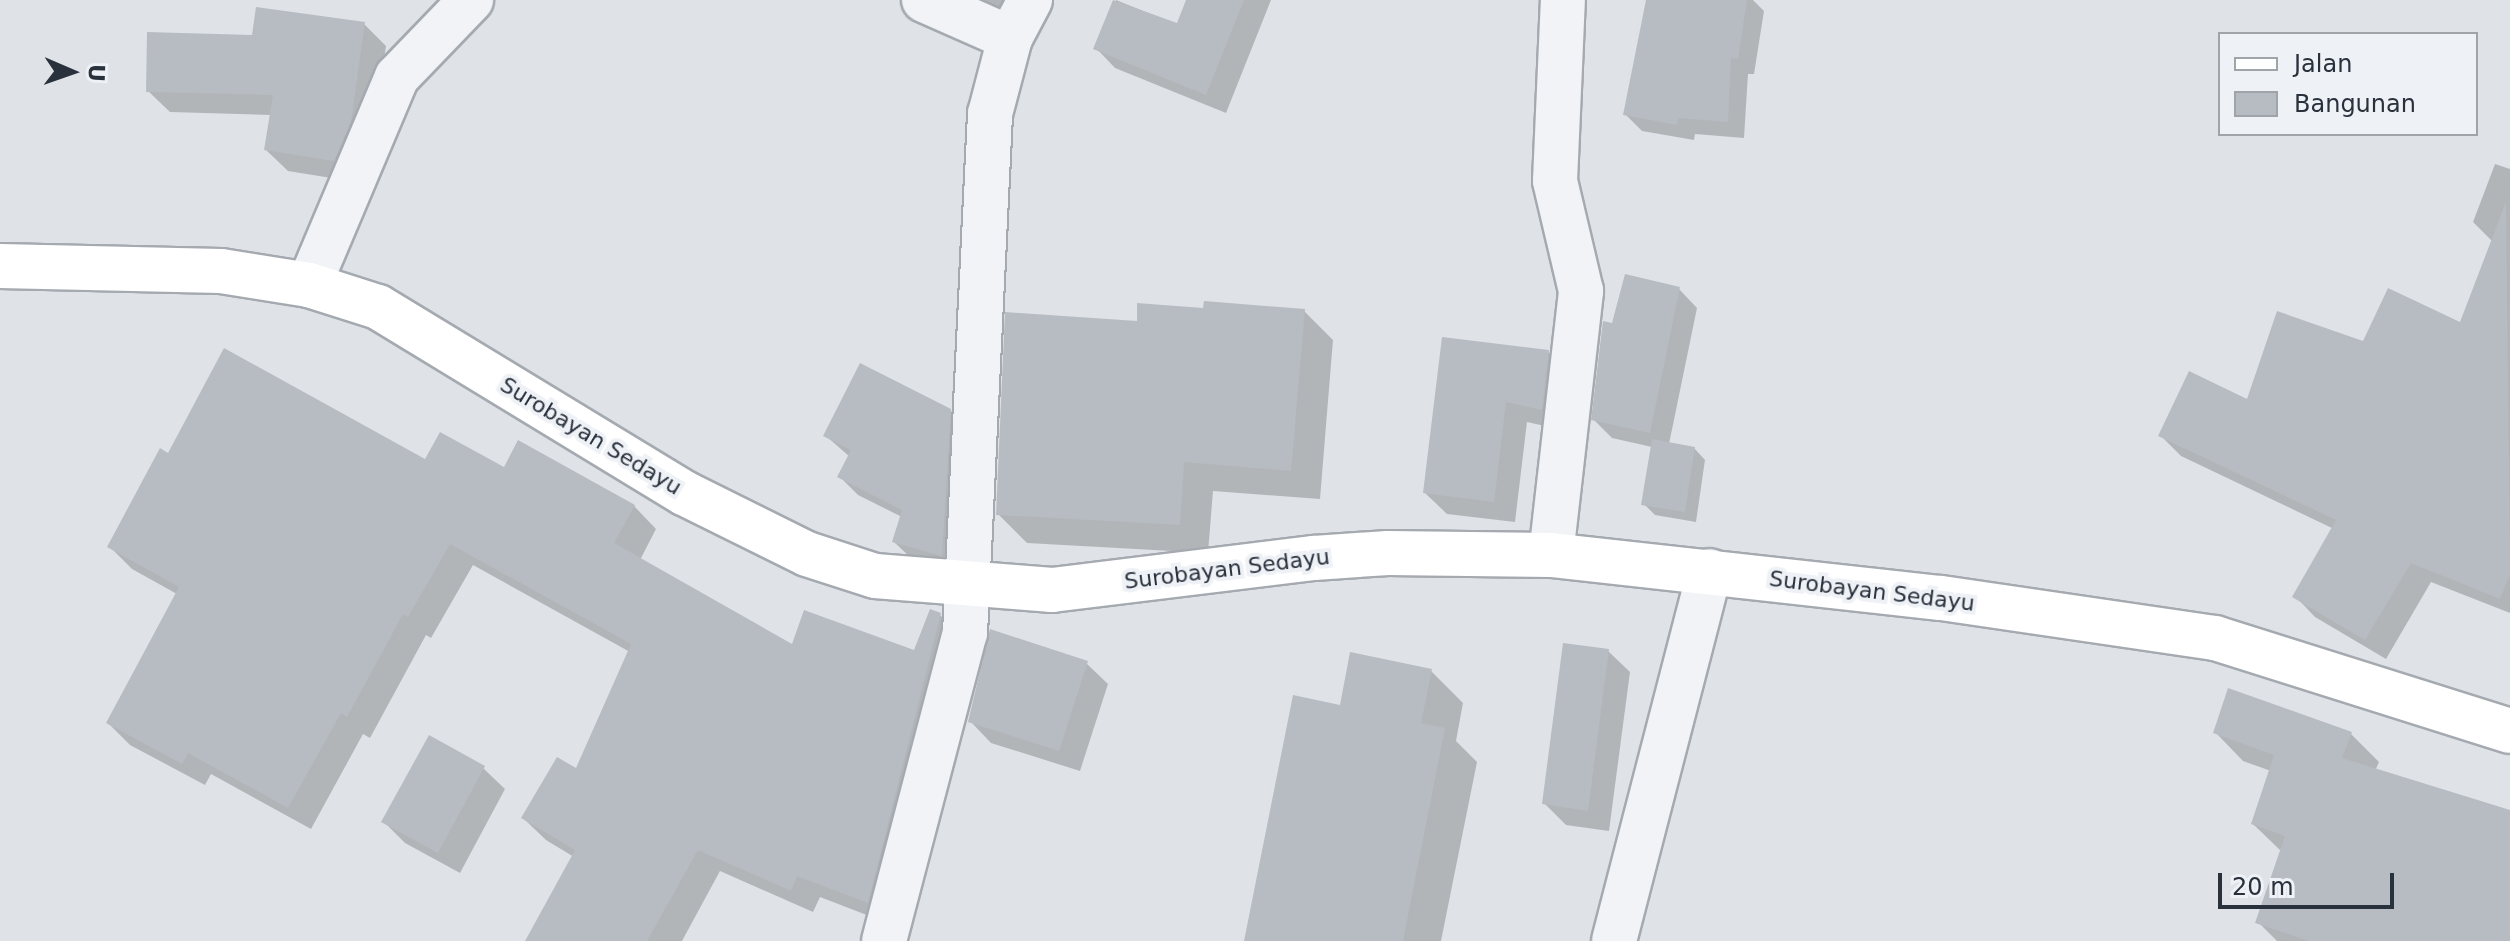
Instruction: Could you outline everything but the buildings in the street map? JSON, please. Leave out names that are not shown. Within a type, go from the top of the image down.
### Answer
[{"type":"main road","name":"Surobayan Sedayu","points":[[0,266],[221,271],[309,285],[378,307],[684,493],[807,554],[875,576],[969,587],[1052,590],[1388,553],[1551,555],[1710,571],[2215,638],[2507,723]]},
{"type":"street","points":[[309,285],[397,77],[471,0]]},
{"type":"street","points":[[924,0],[1010,38]]},
{"type":"street","points":[[884,941],[965,633],[990,114],[1010,38],[1030,0]]},
{"type":"street","points":[[1551,555],[1581,291],[1555,181],[1563,0]]},
{"type":"street","points":[[1614,941],[1710,571]]}]
